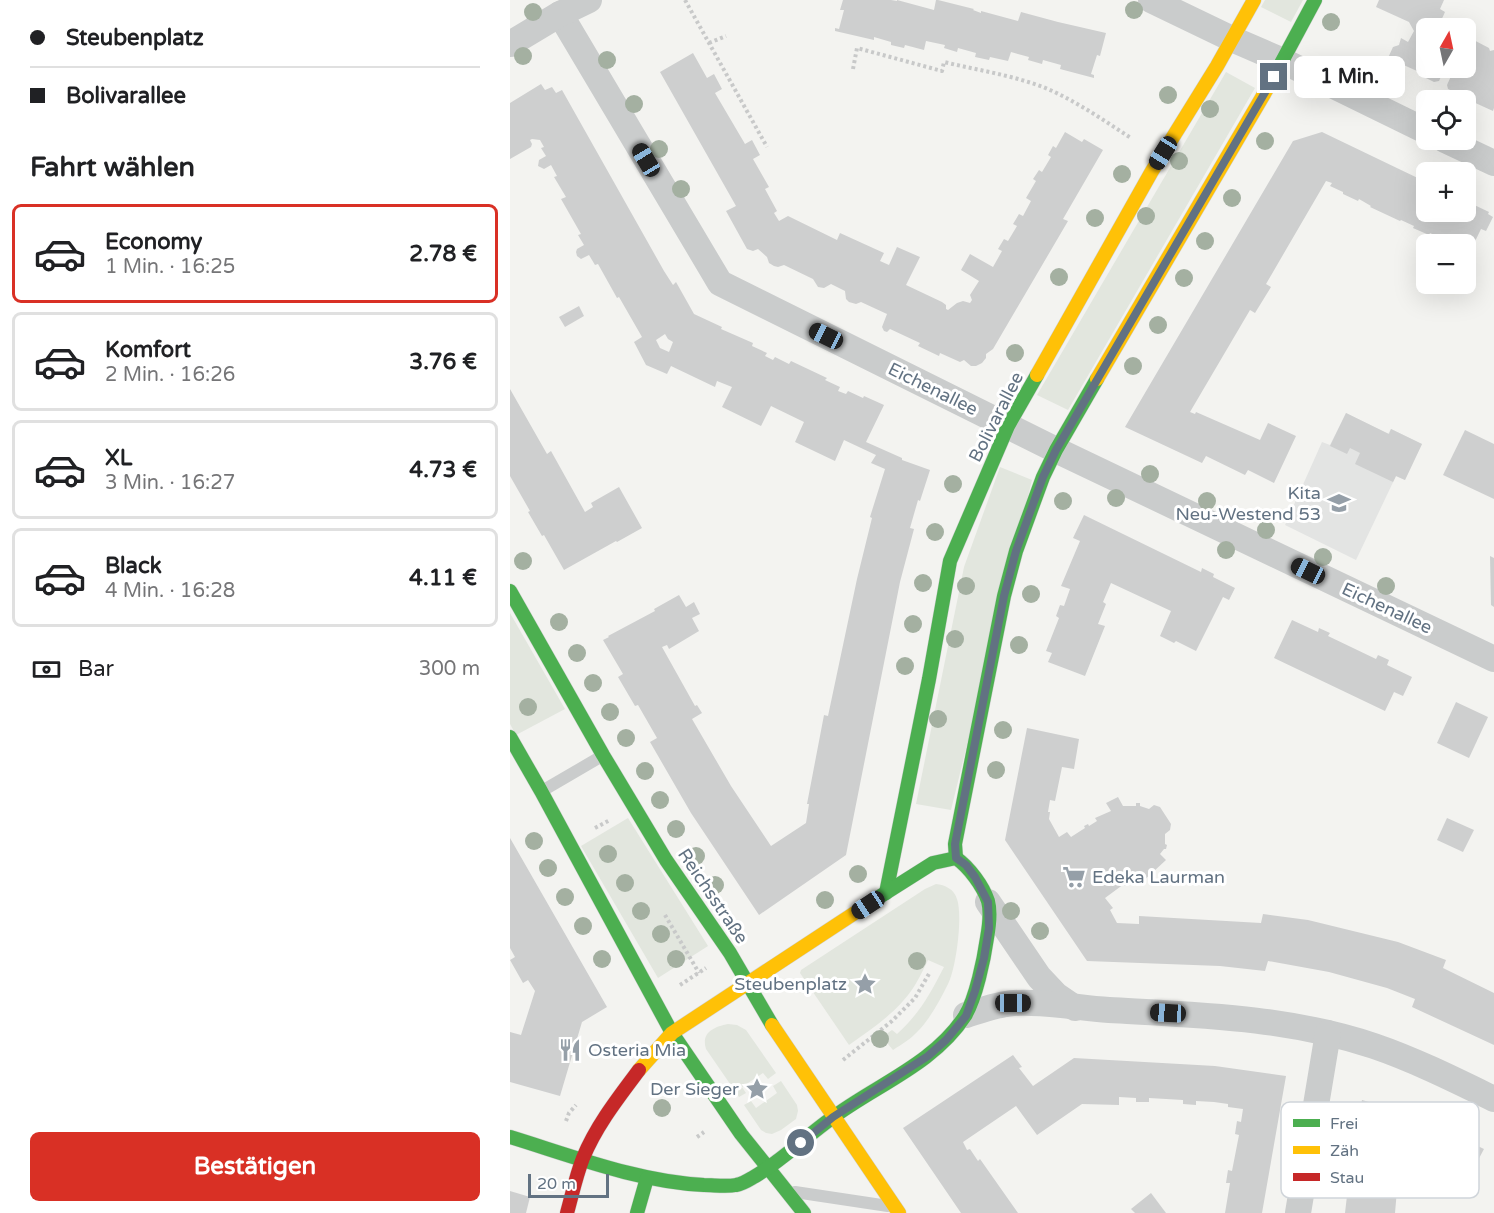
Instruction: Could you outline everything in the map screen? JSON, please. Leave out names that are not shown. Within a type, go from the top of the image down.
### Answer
[{"type":"street","points":[[510,44],[560,14],[589,0]]},
{"type":"street","points":[[1151,0],[1416,126]]},
{"type":"street","name":"Bolivarallee","points":[[886,894],[950,561],[1008,426],[1152,171],[1254,0]]},
{"type":"street","points":[[956,858],[956,838],[1004,596],[1016,551],[1043,477],[1056,450],[1283,61],[1315,0]]},
{"type":"street","name":"Eichenallee","points":[[560,14],[720,283],[1056,450],[1494,659]]},
{"type":"street","points":[[1466,150],[1494,163]]},
{"type":"street","name":"Reichsstraße","points":[[510,591],[603,755],[666,860],[730,953],[770,1023],[897,1210]]},
{"type":"street","points":[[510,737],[672,1033],[741,1134],[804,1213]]},
{"type":"street","points":[[567,1213],[583,1158],[595,1135],[644,1063],[672,1033],[933,863],[956,858],[966,865],[1039,977],[1056,995],[1076,1008]]},
{"type":"street","points":[[510,1137],[647,1178],[691,1184],[734,1186],[741,1184],[768,1169],[833,1117],[928,1056],[946,1040],[966,1016],[975,991],[989,928],[988,902]]},
{"type":"street","points":[[966,1016],[990,1007],[1013,1003],[1043,1003],[1076,1008],[1234,1017],[1287,1025],[1328,1033],[1404,1057],[1494,1099]]},
{"type":"street","points":[[1316,1102],[1328,1033]]},
{"type":"street","points":[[637,1213],[647,1178]]},
{"type":"street","points":[[1298,1213],[1300,1198]]},
{"type":"lane","points":[[541,791],[603,755]]},
{"type":"lane","points":[[786,1191],[897,1210]]},
{"type":"path","points":[[685,0],[767,147]]},
{"type":"path","points":[[709,44],[726,36]]},
{"type":"path","points":[[853,69],[857,48],[942,71],[944,62],[1014,78],[1044,88],[1081,106],[1131,138]]},
{"type":"path","points":[[588,832],[615,817]]},
{"type":"path","points":[[675,988],[708,967]]},
{"type":"path","points":[[843,1060],[892,1021],[915,998],[930,972]]},
{"type":"shaded area","points":[[1265,0],[1303,0],[1291,22],[1261,7]]},
{"type":"shaded area","points":[[1226,72],[1255,88],[1068,410],[1037,395]]},
{"type":"shaded area","name":"Kita Neu-Westend 53","points":[[1346,413],[1388,434],[1391,429],[1422,444],[1405,480],[1396,476],[1356,560],[1285,525],[1322,442],[1330,445]]},
{"type":"shaded area","points":[[1000,467],[1032,480],[951,810],[916,804],[964,567]]},
{"type":"shaded area","points":[[510,613],[565,709],[516,735],[510,724]]},
{"type":"shaded area","points":[[628,818],[708,946],[658,978],[581,846]]},
{"type":"shaded area","points":[[936,884],[954,893],[959,907],[958,942],[954,967],[942,996],[931,1015],[915,1034],[893,1050],[882,1037],[892,1030],[897,1034],[912,1018],[929,995],[944,967],[928,960],[915,985],[901,1003],[849,1045],[800,973],[801,970]]},
{"type":"shaded area","points":[[728,1024],[737,1025],[746,1030],[776,1073],[768,1079],[763,1073],[742,1087],[746,1093],[739,1097],[706,1049],[705,1043],[710,1032]]},
{"type":"shaded area","points":[[781,1081],[797,1105],[796,1119],[781,1130],[772,1134],[766,1133],[761,1130],[744,1105],[751,1101],[756,1108],[777,1093],[773,1086]]},
{"type":"building","points":[[843,0],[897,0],[934,10],[936,0],[938,0],[1018,21],[1021,12],[1106,33],[1100,56],[1097,55],[1091,74],[1094,78],[1060,69],[1061,65],[1043,60],[1042,64],[1028,60],[1029,57],[1011,52],[1008,61],[990,57],[989,60],[975,57],[976,53],[958,48],[957,52],[944,48],[945,45],[926,41],[924,50],[905,45],[904,48],[874,37],[874,40],[835,31],[835,28],[839,29],[844,10],[840,10]]},
{"type":"building","points":[[1379,0],[1444,0],[1440,9],[1445,12],[1442,18],[1416,18],[1416,71],[1388,58],[1393,47],[1399,45],[1401,38],[1408,42],[1414,31],[1409,22],[1376,7]]},
{"type":"building","points":[[1476,41],[1489,48],[1490,51],[1494,50],[1493,111],[1476,103],[1476,90],[1450,90],[1447,85],[1450,78],[1476,78]]},
{"type":"building","points":[[693,53],[707,78],[714,74],[722,89],[715,93],[745,144],[752,140],[760,155],[753,159],[769,187],[765,189],[777,211],[774,213],[779,221],[788,216],[837,240],[840,233],[884,253],[880,261],[889,265],[897,247],[920,257],[906,285],[942,302],[948,310],[957,303],[963,301],[970,303],[972,300],[970,295],[979,281],[961,270],[970,254],[993,267],[1002,251],[998,249],[1004,239],[1008,241],[1017,226],[1013,224],[1019,214],[1023,216],[1031,201],[1026,198],[1036,181],[1033,179],[1039,170],[1042,172],[1051,157],[1048,155],[1053,146],[1056,148],[1065,132],[1082,142],[1084,139],[1103,150],[1063,219],[1068,221],[993,349],[986,354],[982,363],[971,366],[964,360],[960,362],[940,353],[939,356],[918,346],[920,343],[890,329],[887,332],[884,331],[882,327],[887,314],[861,302],[856,304],[849,302],[845,291],[831,284],[824,288],[818,287],[813,279],[784,265],[778,267],[769,263],[767,257],[758,249],[753,251],[747,249],[726,211],[736,206],[660,72]]},
{"type":"building","points":[[1426,78],[1440,78],[1439,81],[1434,82]]},
{"type":"building","points":[[541,84],[545,90],[552,87],[556,93],[562,90],[664,271],[673,285],[676,282],[694,314],[753,343],[752,346],[767,353],[765,356],[773,360],[775,357],[789,364],[791,361],[827,378],[825,380],[840,387],[838,391],[846,394],[848,391],[884,405],[866,442],[902,460],[930,470],[910,528],[914,529],[900,582],[846,855],[759,915],[691,813],[650,742],[657,738],[618,677],[623,674],[603,640],[679,595],[686,607],[694,602],[700,614],[692,618],[699,631],[669,649],[667,645],[662,647],[695,706],[697,705],[702,713],[692,719],[731,786],[771,846],[806,823],[809,804],[807,804],[824,715],[828,716],[872,518],[870,517],[885,469],[871,463],[876,455],[844,440],[835,461],[795,442],[804,422],[771,406],[761,426],[722,407],[732,387],[717,381],[715,387],[671,366],[667,374],[646,365],[634,342],[642,337],[619,297],[617,298],[598,264],[595,265],[589,255],[581,259],[577,256],[577,249],[584,245],[578,235],[581,234],[561,199],[566,197],[554,177],[557,176],[551,165],[544,169],[538,166],[539,160],[546,156],[541,148],[544,147],[540,140],[530,140],[531,147],[510,159],[510,103]],"holes":[[[665,334],[673,342],[669,352],[660,348],[656,340]]]},
{"type":"building","points":[[1322,132],[1416,177],[1416,222],[1476,222],[1476,206],[1489,212],[1488,214],[1493,217],[1486,231],[1481,229],[1476,239],[1476,234],[1427,234],[1370,207],[1359,199],[1358,201],[1343,194],[1330,186],[1332,183],[1326,181],[1266,284],[1271,287],[1255,313],[1250,310],[1190,412],[1195,414],[1196,412],[1260,440],[1268,423],[1296,436],[1274,483],[1248,470],[1245,475],[1206,456],[1202,463],[1125,427],[1293,141]]},
{"type":"building","points":[[579,306],[584,316],[565,327],[559,317]]},
{"type":"building","points":[[510,389],[547,454],[551,451],[585,512],[593,507],[591,503],[619,487],[642,528],[564,570],[528,512],[530,511],[510,476]]},
{"type":"building","name":"Kita Neu-Westend 53","points":[[1346,413],[1389,434],[1391,429],[1422,444],[1405,480],[1396,476],[1393,482],[1355,464],[1360,453],[1350,448],[1347,454],[1330,446]]},
{"type":"building","points":[[1465,430],[1494,444],[1494,499],[1443,475]]},
{"type":"building","points":[[1084,515],[1201,572],[1202,568],[1214,574],[1213,577],[1235,588],[1229,600],[1223,597],[1196,651],[1160,636],[1171,611],[1111,583],[1103,602],[1106,604],[1098,624],[1105,626],[1085,676],[1048,662],[1052,653],[1046,651],[1059,618],[1056,616],[1060,605],[1064,606],[1070,589],[1061,586],[1080,541],[1073,538]]},
{"type":"building","points":[[1490,556],[1494,558],[1494,607],[1491,605]]},
{"type":"building","points":[[1292,620],[1318,632],[1319,628],[1330,633],[1328,636],[1376,659],[1378,655],[1389,660],[1387,665],[1412,677],[1403,696],[1394,692],[1385,711],[1274,658]]},
{"type":"building","points":[[1456,702],[1488,717],[1469,758],[1437,743]]},
{"type":"building","points":[[1027,728],[1079,739],[1074,769],[1062,767],[1055,801],[1050,800],[1049,819],[1059,837],[1067,832],[1071,837],[1085,828],[1084,826],[1097,821],[1095,818],[1111,811],[1106,803],[1118,797],[1123,806],[1136,806],[1136,803],[1140,803],[1140,806],[1149,809],[1154,805],[1160,807],[1171,824],[1170,830],[1165,834],[1166,849],[1160,854],[1166,860],[1140,884],[1135,877],[1127,882],[1129,884],[1125,886],[1124,884],[1105,898],[1113,908],[1110,910],[1117,923],[1139,924],[1139,916],[1261,923],[1263,914],[1308,920],[1398,942],[1446,960],[1443,968],[1494,993],[1494,1045],[1412,1007],[1415,999],[1387,988],[1329,972],[1268,961],[1265,971],[1220,966],[1087,961],[1005,840]]},
{"type":"building","points":[[1447,818],[1474,830],[1463,852],[1437,840]]},
{"type":"building","points":[[510,838],[607,1007],[582,1022],[560,1096],[510,1082],[510,1032],[521,1035],[535,991],[528,980],[523,983],[510,960],[515,957],[510,948]]},
{"type":"building","points":[[1013,1055],[1022,1067],[1019,1068],[1033,1086],[1074,1058],[1215,1066],[1286,1076],[1262,1213],[1225,1213],[1230,1183],[1226,1183],[1228,1170],[1232,1171],[1239,1135],[1235,1134],[1237,1121],[1241,1122],[1243,1109],[1228,1107],[1228,1104],[1196,1101],[1196,1105],[1183,1104],[1183,1100],[1149,1098],[1149,1102],[1136,1102],[1136,1098],[1119,1097],[1119,1105],[1082,1104],[1037,1135],[1016,1106],[963,1142],[967,1150],[970,1149],[978,1161],[980,1159],[1018,1213],[961,1213],[903,1128]]},
{"type":"building","points":[[1479,1147],[1484,1149],[1479,1158]]},
{"type":"building","points":[[510,1191],[530,1197],[526,1213],[510,1213]]},
{"type":"building","points":[[1151,1193],[1166,1213],[1135,1213],[1131,1209]]},
{"type":"building","points":[[1347,1198],[1396,1198],[1395,1213],[1345,1213]]},
{"type":"traffic: fast","points":[[1271,82],[1315,0]]},
{"type":"traffic: fast","points":[[886,893],[950,561],[1008,426],[1037,375]]},
{"type":"traffic: fast","points":[[956,858],[955,844],[1004,596],[1016,551],[1043,477],[1097,379]]},
{"type":"traffic: fast","points":[[510,591],[603,755],[666,860],[730,953],[772,1025]]},
{"type":"traffic: fast","points":[[510,737],[672,1033],[741,1134],[804,1213]]},
{"type":"traffic: fast","points":[[510,1137],[630,1174],[680,1183],[732,1186],[763,1171],[849,1106],[921,1061],[952,1033],[969,1008],[982,967],[990,915],[986,895],[971,872],[956,858],[933,863],[876,899]]},
{"type":"traffic: fast","points":[[637,1213],[647,1178]]},
{"type":"traffic: slow","points":[[1037,375],[1152,171],[1217,66],[1254,0]]},
{"type":"traffic: slow","points":[[1097,379],[1271,82]]},
{"type":"traffic: slow","points":[[639,1070],[672,1033],[876,899]]},
{"type":"traffic: slow","points":[[772,1025],[899,1213]]},
{"type":"traffic: jam","points":[[567,1213],[588,1146],[608,1112],[639,1070]]},
{"type":"place","name":"Kita Neu-Westend 53","points":[[1339,503]]},
{"type":"place","name":"Edeka Laurman","points":[[1074,877]]},
{"type":"place","name":"Steubenplatz","points":[[865,984]]},
{"type":"place","name":"Osteria Mia","points":[[570,1050]]},
{"type":"place","name":"Der Sieger","points":[[757,1089]]},
{"type":"route","points":[[801,1143],[833,1117],[928,1056],[946,1040],[966,1016],[984,958],[989,928],[988,902],[975,877],[966,865],[956,858],[955,844],[1004,596],[1016,551],[1043,477],[1056,450],[1274,77]]}]
